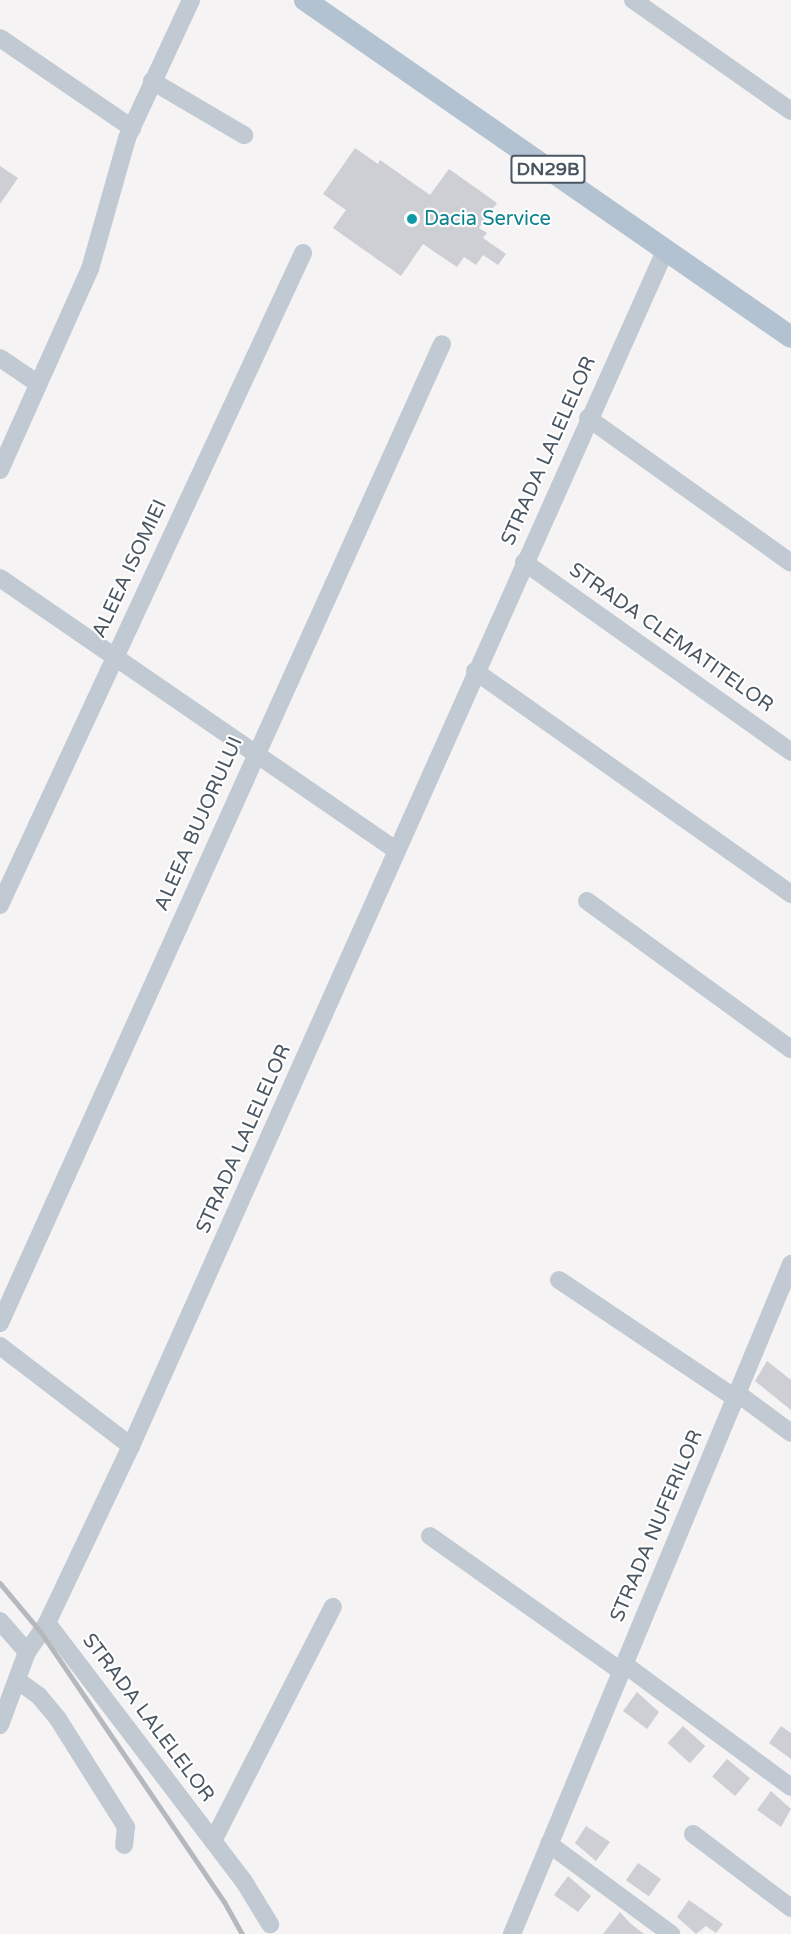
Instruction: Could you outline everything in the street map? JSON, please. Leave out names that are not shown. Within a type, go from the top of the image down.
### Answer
[{"type":"main road","name":"DN29B","points":[[305,0],[791,337]]},
{"type":"street","points":[[0,470],[99,244],[132,128],[191,0]]},
{"type":"street","points":[[633,0],[791,111]]},
{"type":"street","points":[[0,38],[132,128]]},
{"type":"street","points":[[152,81],[244,135]]},
{"type":"street","name":"STRADA LALELELOR","points":[[0,1725],[5,1696],[17,1680],[27,1652],[47,1623],[131,1446],[588,418],[665,251]]},
{"type":"street","name":"ALEEA ISOMIEI","points":[[0,905],[303,253]]},
{"type":"street","name":"ALEEA BUJORULUI","points":[[0,1323],[442,344]]},
{"type":"street","points":[[0,358],[37,383]]},
{"type":"street","points":[[588,418],[791,563]]},
{"type":"street","name":"STRADA CLEMATITELOR","points":[[524,562],[791,752]]},
{"type":"street","points":[[0,578],[115,654],[396,850]]},
{"type":"street","points":[[475,671],[791,894]]},
{"type":"street","points":[[587,901],[791,1049]]},
{"type":"street","name":"STRADA NUFERILOR","points":[[512,1934],[791,1264]]},
{"type":"street","points":[[559,1280],[791,1433]]},
{"type":"street","points":[[0,1346],[131,1446]]},
{"type":"street","points":[[430,1536],[791,1787]]},
{"type":"street","name":"STRADA LALELELOR","points":[[213,1841],[333,1607]]},
{"type":"street","points":[[0,1621],[27,1652]]},
{"type":"street","name":"STRADA LALELELOR","points":[[47,1623],[213,1841],[270,1924]]},
{"type":"street","points":[[17,1680],[39,1696],[58,1719],[126,1827],[124,1845]]},
{"type":"street","points":[[693,1834],[791,1908]]},
{"type":"street","points":[[549,1844],[671,1934]]},
{"type":"building","name":"Dacia Service","points":[[355,148],[378,164],[380,160],[430,195],[449,169],[497,203],[479,228],[487,233],[483,238],[506,254],[498,265],[483,255],[476,265],[464,257],[457,267],[423,244],[401,276],[333,228],[346,210],[323,194]]},
{"type":"building","points":[[0,166],[18,178],[0,204]]},
{"type":"building","points":[[767,1361],[791,1380],[791,1410],[755,1381]]},
{"type":"building","points":[[637,1692],[659,1712],[647,1729],[623,1711]]},
{"type":"building","points":[[683,1726],[705,1746],[690,1763],[668,1743]]},
{"type":"building","points":[[781,1726],[791,1733],[791,1759],[769,1743]]},
{"type":"building","points":[[727,1759],[750,1778],[735,1796],[712,1777]]},
{"type":"building","points":[[771,1791],[791,1809],[781,1827],[757,1810]]},
{"type":"building","points":[[586,1826],[610,1842],[596,1861],[575,1843]]},
{"type":"building","points":[[638,1863],[661,1879],[649,1896],[626,1880]]},
{"type":"building","points":[[568,1876],[591,1896],[578,1912],[554,1895]]},
{"type":"building","points":[[689,1900],[723,1924],[716,1933],[706,1926],[696,1934],[677,1917]]},
{"type":"building","points":[[620,1912],[630,1923],[644,1934],[603,1934]]},
{"type":"railway","points":[[0,1583],[41,1632],[224,1901],[242,1934]]},
{"type":"place","name":"Dacia Service","points":[[412,219]]}]
